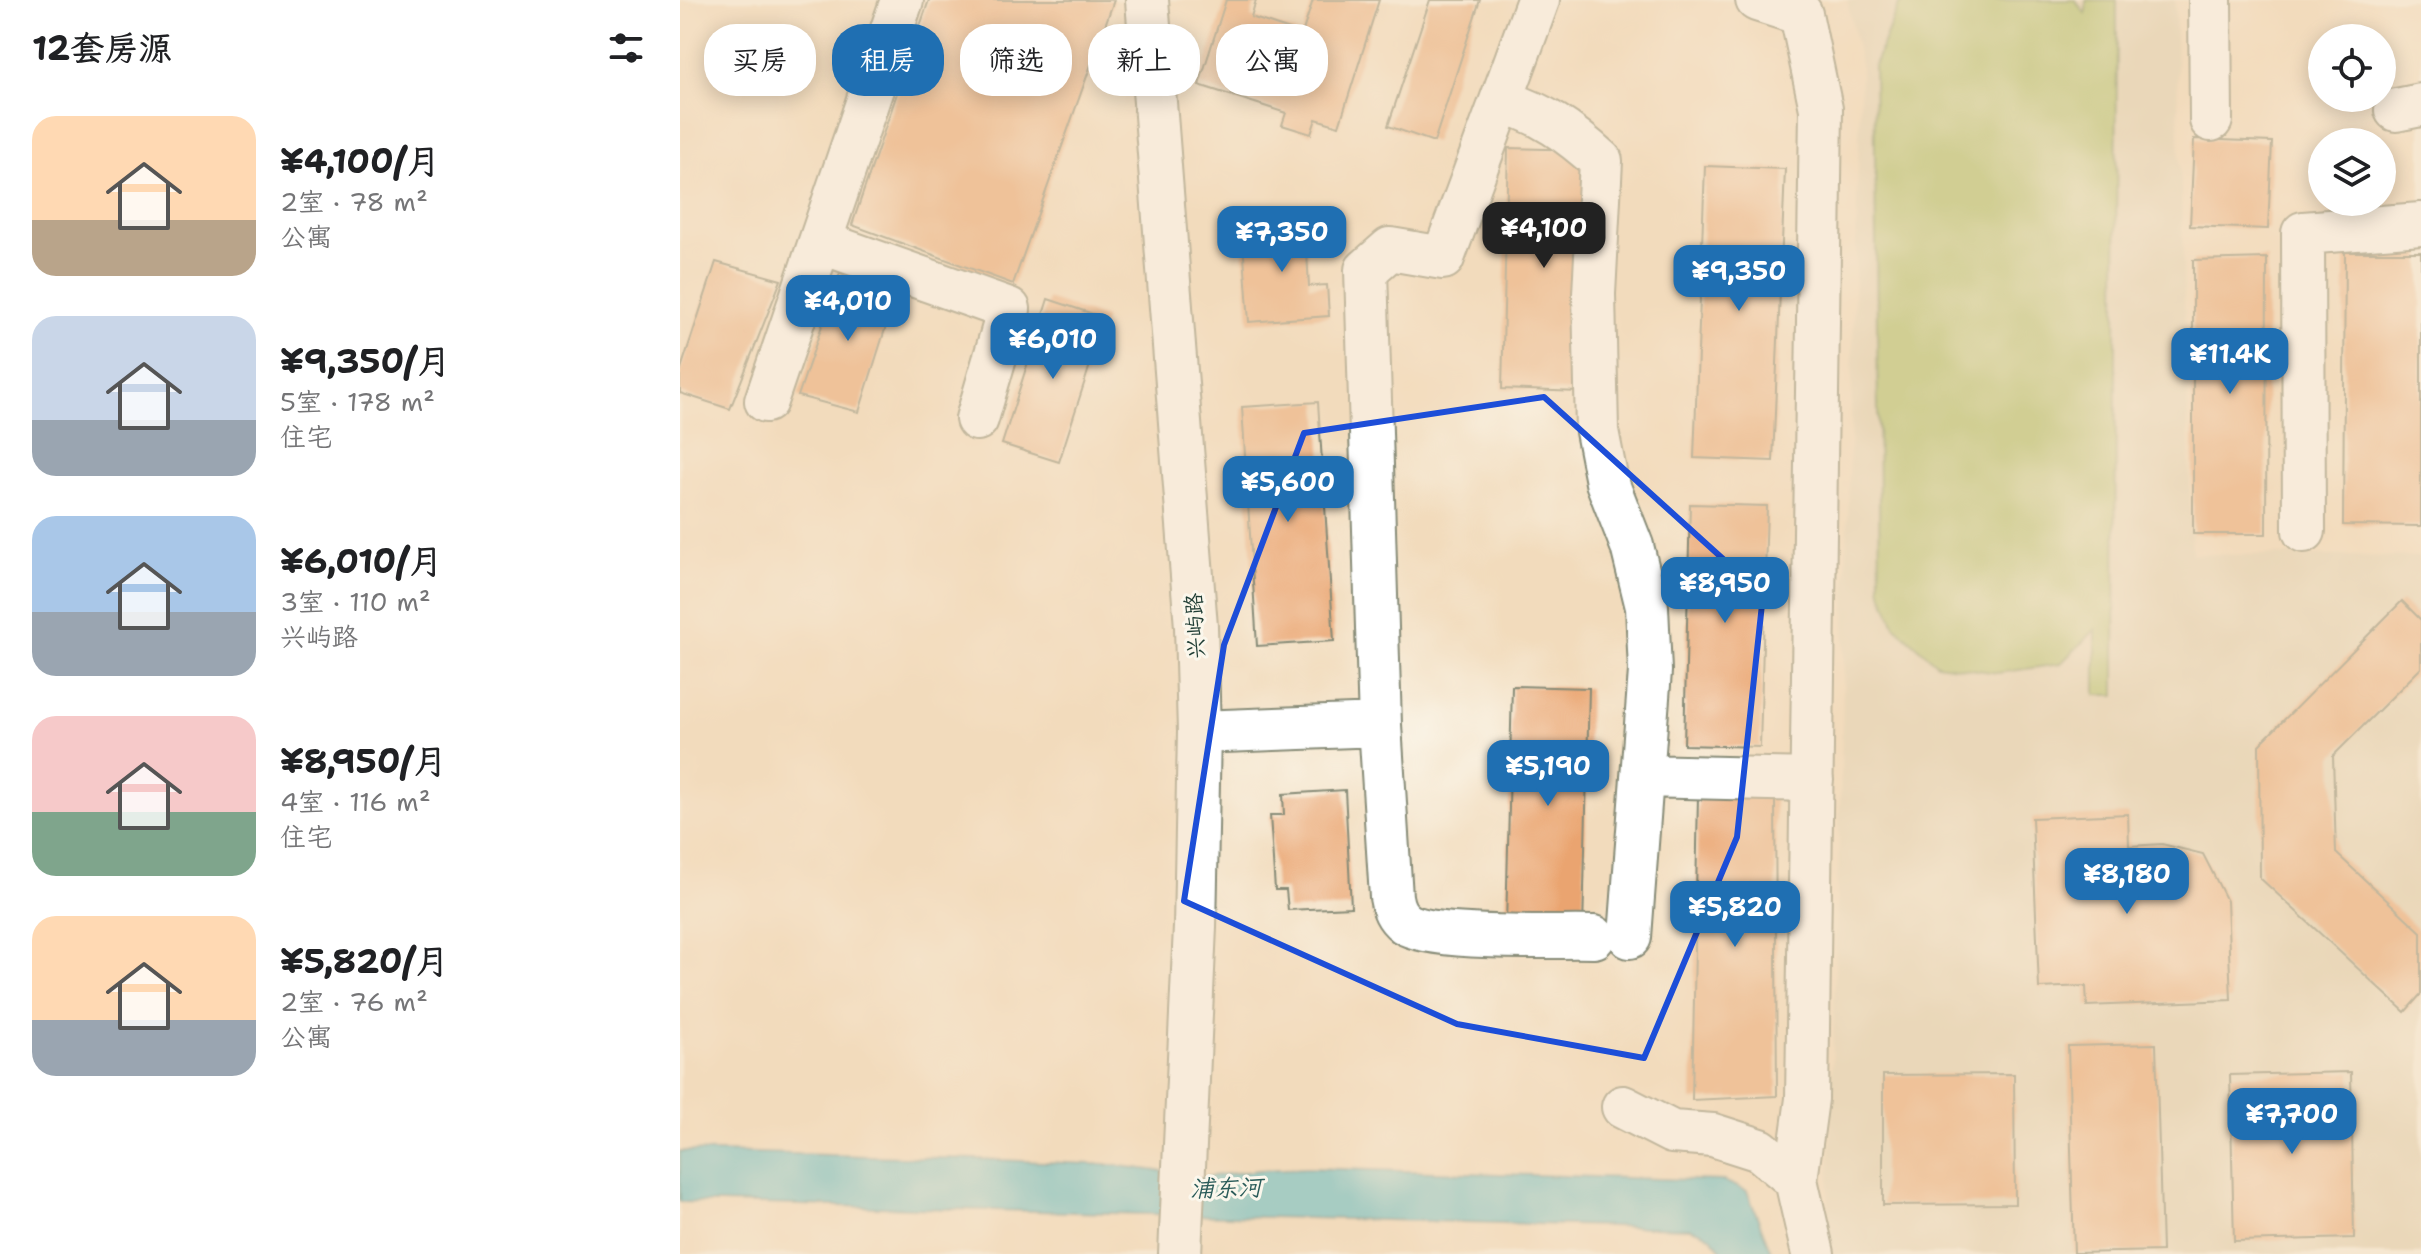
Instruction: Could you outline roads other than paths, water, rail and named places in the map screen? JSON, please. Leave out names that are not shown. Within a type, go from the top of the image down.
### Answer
[{"type":"street","points":[[766,401],[902,0]]},
{"type":"street","name":"兴屿路","points":[[1147,0],[1195,614],[1199,732],[1195,927],[1180,1243]]},
{"type":"street","points":[[1501,101],[1569,131],[1601,161],[1594,294],[1597,431],[1607,482],[1632,546],[1647,607],[1650,671],[1642,776],[1612,937],[1428,933],[1403,922],[1394,912],[1391,897],[1380,725],[1366,270],[1390,249],[1443,258],[1538,0]]},
{"type":"street","points":[[1757,0],[1801,14],[1821,109],[1807,1099],[1796,1180],[1813,1254]]},
{"type":"street","points":[[2210,0],[2211,120]]},
{"type":"street","points":[[2304,531],[2303,233],[2421,224]]},
{"type":"street","points":[[820,242],[1009,309],[977,419]]},
{"type":"street","points":[[1199,732],[1380,725]]},
{"type":"street","points":[[1642,776],[1812,780]]},
{"type":"street","points":[[1623,1107],[1672,1132],[1713,1135],[1760,1150],[1796,1180]]},
{"type":"water","name":"浦东河","points":[[680,1151],[1113,1165],[1204,1177],[1308,1168],[1724,1181],[1747,1191],[1772,1254],[1722,1254],[1710,1236],[1690,1228],[680,1202]]}]
